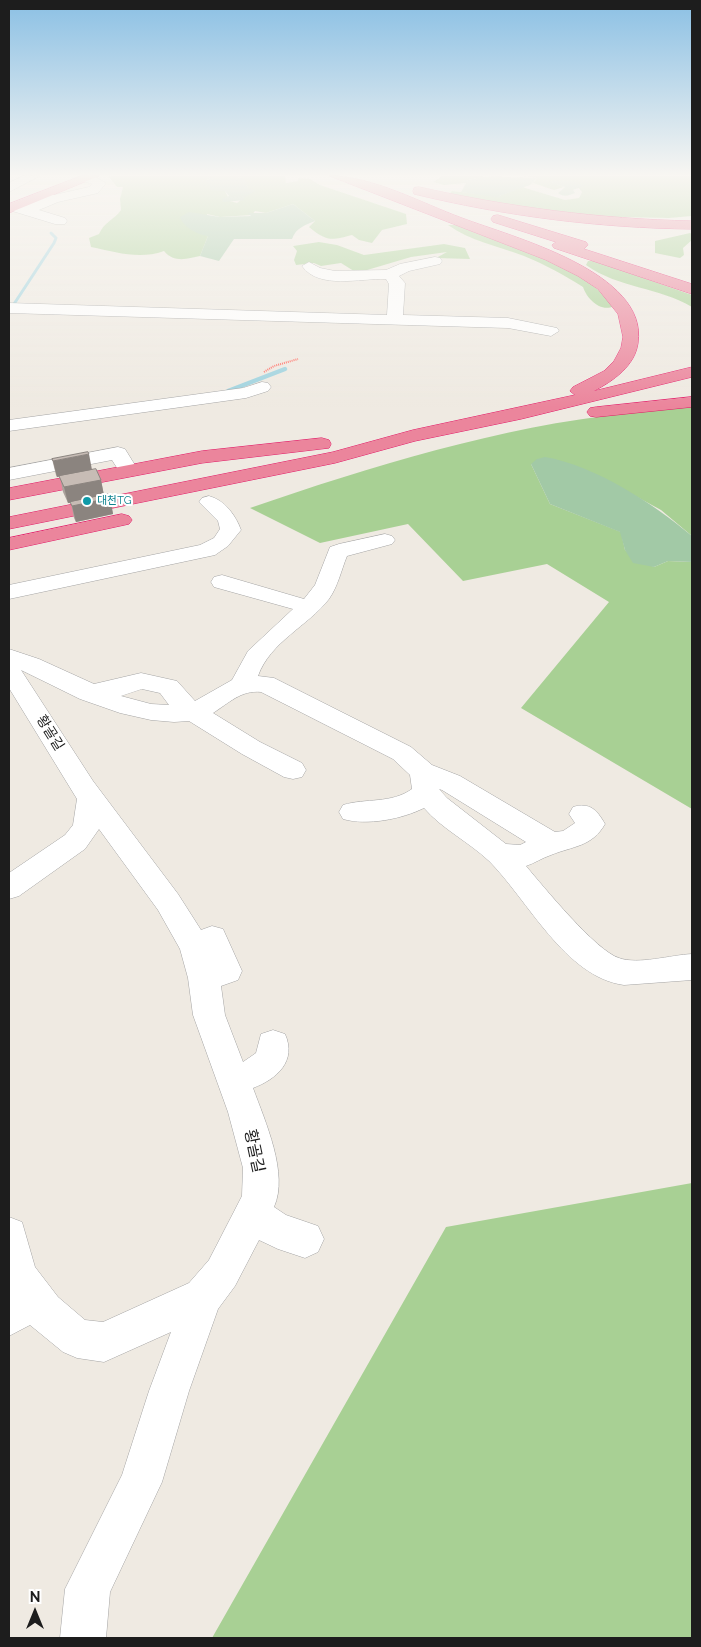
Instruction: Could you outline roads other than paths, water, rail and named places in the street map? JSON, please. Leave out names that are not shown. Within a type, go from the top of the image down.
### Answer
[{"type":"highway","points":[[524,417],[597,383],[625,358],[632,334],[622,306],[611,293],[578,269],[540,253]]},
{"type":"highway","points":[[582,253],[692,289]]},
{"type":"highway","points":[[604,253],[692,279]]},
{"type":"highway","points":[[9,531],[396,451],[692,372]]},
{"type":"highway","points":[[9,510],[252,462],[524,417],[692,381]]},
{"type":"highway","points":[[524,417],[692,402]]},
{"type":"highway","points":[[9,494],[128,470],[212,456],[413,436]]},
{"type":"highway","points":[[9,523],[335,457],[413,436]]},
{"type":"highway","points":[[201,503],[354,466],[396,451]]},
{"type":"highway","points":[[9,544],[143,516]]},
{"type":"street","points":[[309,266],[312,271],[334,275],[388,274],[405,267],[435,261]]},
{"type":"street","points":[[388,274],[397,283],[395,320]]},
{"type":"street","points":[[9,308],[515,324],[551,331]]},
{"type":"street","points":[[9,426],[246,393],[262,387]]},
{"type":"street","points":[[9,474],[118,453],[128,470]]},
{"type":"street","points":[[9,592],[207,550],[221,542],[231,530],[227,519],[201,503]]},
{"type":"street","points":[[243,684],[246,672],[257,655],[275,635],[309,607],[322,593],[338,552],[385,540]]},
{"type":"street","points":[[222,582],[309,607]]},
{"type":"street","points":[[9,657],[29,662],[89,693],[119,705],[147,711],[174,714],[193,712],[207,707],[243,684],[265,684],[281,691],[402,753],[451,818],[499,854],[565,931],[607,967],[614,971],[631,972],[692,967]]},
{"type":"street","name":"황골길","points":[[9,669],[92,797],[168,902],[195,947],[204,978],[209,1015],[245,1112],[261,1168],[260,1199],[222,1273],[203,1297],[104,1342],[78,1338],[44,1311],[22,1307],[22,1280],[12,1257],[9,1235]]},
{"type":"street","points":[[193,712],[251,748],[292,770]]},
{"type":"street","points":[[353,812],[391,810],[407,806],[424,783]]},
{"type":"street","points":[[424,783],[451,783],[550,843],[561,844],[585,830],[591,824],[583,814]]},
{"type":"street","points":[[9,888],[75,842],[86,828],[92,797]]},
{"type":"street","points":[[499,854],[523,856],[550,843]]},
{"type":"street","points":[[204,978],[227,971],[212,938]]},
{"type":"street","points":[[232,1081],[266,1068],[272,1057],[273,1044]]},
{"type":"street","points":[[252,1214],[278,1231],[305,1239]]},
{"type":"street","points":[[82,1638],[88,1589],[141,1482],[169,1391],[203,1297]]},
{"type":"waterway","points":[[14,304],[48,253]]},
{"type":"waterway","points":[[228,391],[285,369]]},
{"type":"place","name":"대천TG","points":[[87,501]]}]
